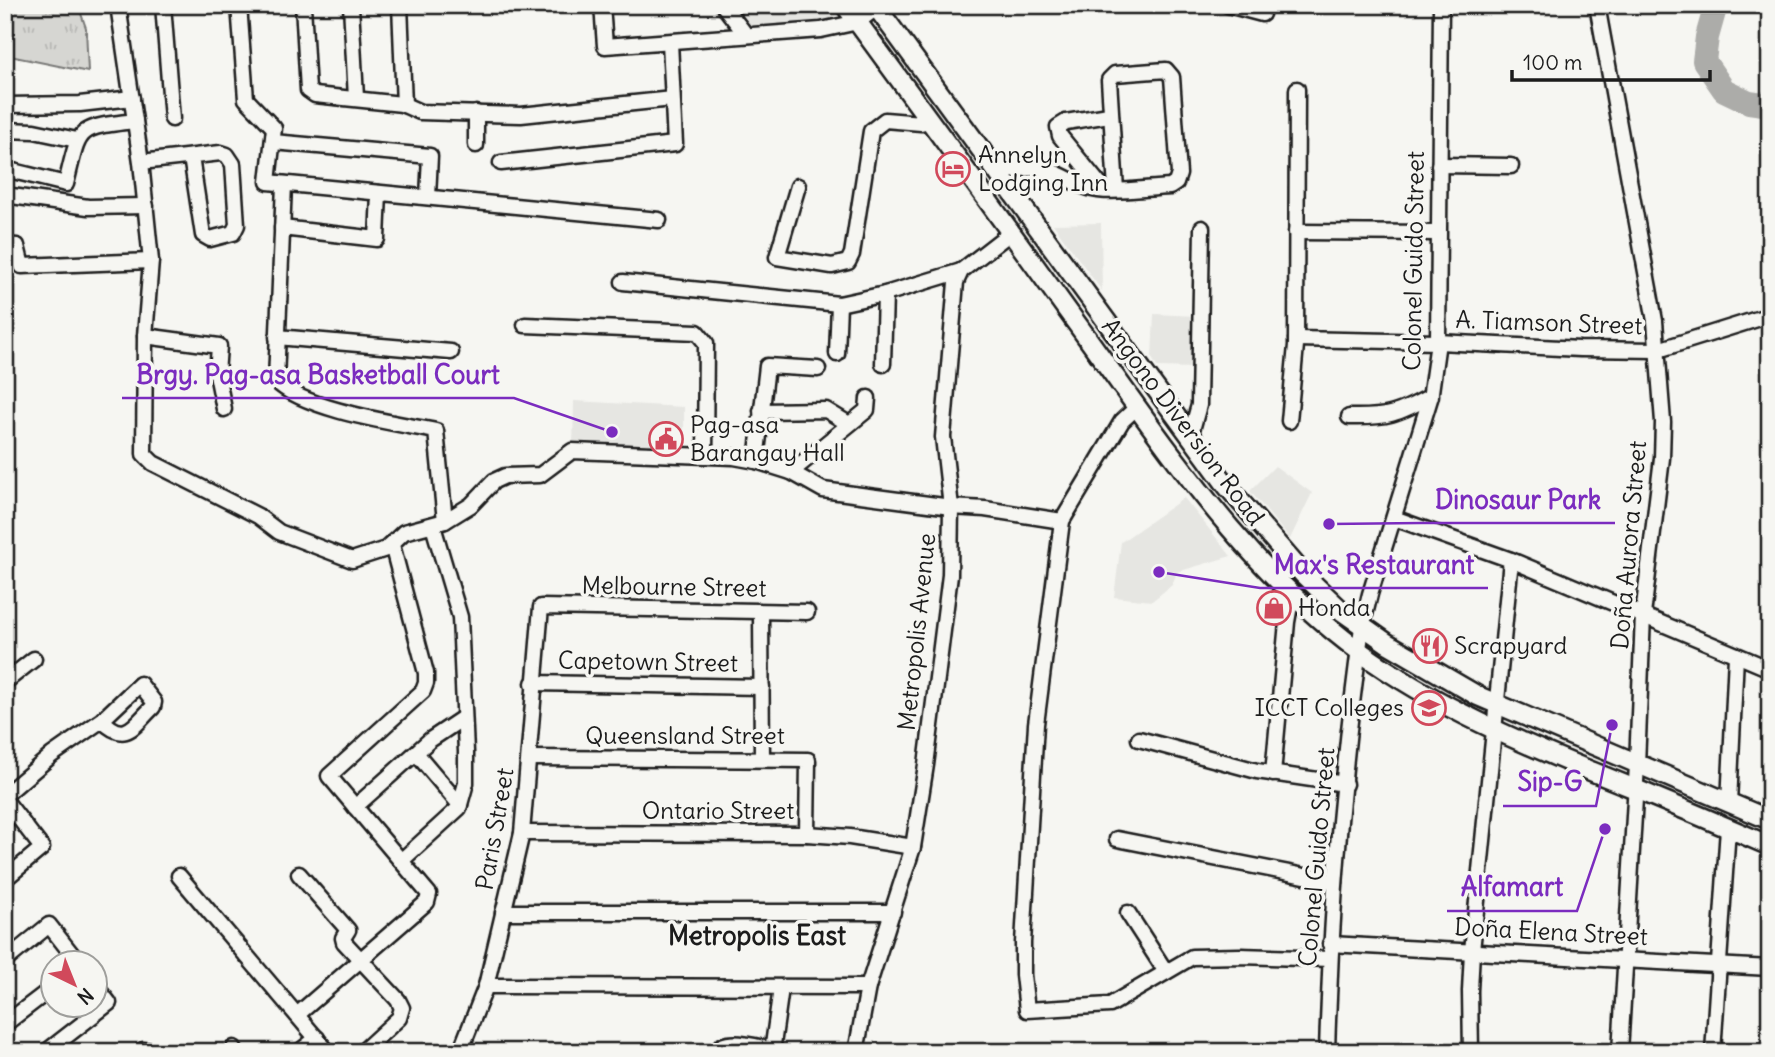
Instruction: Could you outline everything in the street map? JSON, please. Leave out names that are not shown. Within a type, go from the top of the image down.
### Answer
[{"type":"main road","name":"Angono Diversion Road","points":[[845,5],[1137,407],[1222,517],[1292,594],[1359,651],[1403,680],[1495,731],[1770,846]]},
{"type":"main road","name":"Angono Diversion Road","points":[[878,6],[1190,437],[1262,529],[1304,575],[1362,627],[1464,689],[1770,820]]},
{"type":"main road","points":[[934,127],[958,119]]},
{"type":"main road","points":[[1080,328],[1100,313]]},
{"type":"street","points":[[118,5],[141,162],[151,261],[145,336],[144,454],[153,463],[258,516],[279,532],[352,560],[386,549],[404,532],[439,523],[471,505],[495,481],[505,476],[540,475],[572,451],[705,456],[756,461],[791,472],[824,490],[1062,521]]},
{"type":"street","points":[[163,5],[172,118]]},
{"type":"street","points":[[239,5],[246,99],[274,128],[268,182],[659,220]]},
{"type":"street","points":[[303,5],[308,90],[315,95],[404,105],[420,112],[521,115],[672,99]]},
{"type":"street","points":[[351,5],[356,98]]},
{"type":"street","points":[[400,5],[404,105]]},
{"type":"street","points":[[602,5],[605,46],[803,32],[858,22],[878,6]]},
{"type":"street","points":[[723,5],[746,35]]},
{"type":"street","points":[[1228,5],[1262,14]]},
{"type":"street","name":"Colonel Guido Street","points":[[1328,1052],[1330,944],[1362,627],[1431,396],[1438,342],[1441,5]]},
{"type":"street","name":"Doña Aurora Street","points":[[1597,5],[1658,349],[1663,402],[1662,446],[1643,615],[1620,1052]]},
{"type":"street","points":[[501,163],[675,144],[670,42]]},
{"type":"street","points":[[997,173],[1043,169],[1086,187],[1110,190],[1170,187],[1178,180],[1170,72],[1162,69],[1111,76],[1108,84],[1110,190]]},
{"type":"street","points":[[1289,421],[1296,339],[1297,89]]},
{"type":"street","points":[[5,105],[80,104],[132,98]]},
{"type":"street","points":[[476,113],[476,145]]},
{"type":"street","points":[[1109,115],[1066,122],[1058,127],[1060,136],[1110,190]]},
{"type":"street","points":[[799,186],[778,257],[832,266],[849,262],[871,131],[885,120],[921,123],[934,127]]},
{"type":"street","points":[[5,169],[66,184],[77,140],[93,126],[135,121]]},
{"type":"street","points":[[5,130],[34,131],[77,140]]},
{"type":"street","points":[[273,142],[430,156],[428,197]]},
{"type":"street","points":[[141,162],[221,153],[228,155],[232,160],[237,225],[233,233],[210,239],[203,234],[191,157]]},
{"type":"street","points":[[1439,165],[1511,166]]},
{"type":"street","points":[[284,184],[276,381],[286,391],[349,414],[436,431],[439,523],[460,617],[466,783],[460,805],[449,820],[401,861]]},
{"type":"street","points":[[282,228],[377,239],[379,193]]},
{"type":"street","points":[[5,195],[88,207],[146,206]]},
{"type":"street","points":[[1190,437],[1199,405],[1202,228]]},
{"type":"street","points":[[1296,232],[1438,233]]},
{"type":"street","points":[[623,282],[839,304],[961,271],[1010,233]]},
{"type":"street","points":[[5,245],[18,246],[22,265],[151,261]]},
{"type":"street","name":"Metropolis Avenue","points":[[856,1052],[868,987],[913,847],[950,575],[951,507],[943,437],[956,282],[961,271]]},
{"type":"street","points":[[883,364],[885,293]]},
{"type":"street","points":[[838,354],[839,304]]},
{"type":"street","name":"A. Tiamson Street","points":[[1296,339],[1580,349],[1658,349],[1770,315]]},
{"type":"street","points":[[525,325],[696,332],[706,343],[705,456]]},
{"type":"street","points":[[145,336],[219,346],[217,374],[224,409]]},
{"type":"street","points":[[278,337],[451,352]]},
{"type":"street","points":[[756,461],[767,366],[818,369]]},
{"type":"street","points":[[1349,416],[1381,417],[1396,414],[1431,396]]},
{"type":"street","points":[[791,472],[867,410],[868,398]]},
{"type":"street","points":[[1137,407],[1122,421],[1062,521],[1036,724],[1023,943],[1027,1010],[1110,1005],[1192,957],[1329,960]]},
{"type":"street","points":[[761,411],[826,410],[849,424]]},
{"type":"street","points":[[1394,518],[1511,560],[1770,669]]},
{"type":"street","points":[[297,1015],[429,898],[429,894],[329,776],[423,691],[426,683],[426,673],[392,545]]},
{"type":"street","points":[[1471,1052],[1472,951],[1511,560]]},
{"type":"street","points":[[1273,774],[1292,594]]},
{"type":"street","name":"Melbourne Street","points":[[541,607],[807,612]]},
{"type":"street","name":"Paris Street","points":[[460,1052],[486,986],[522,832],[541,607]]},
{"type":"street","points":[[761,612],[762,759]]},
{"type":"street","points":[[1729,803],[1736,656]]},
{"type":"street","points":[[5,682],[34,660]]},
{"type":"street","name":"Capetown Street","points":[[533,683],[762,687]]},
{"type":"street","points":[[355,807],[441,732],[463,718]]},
{"type":"street","points":[[5,795],[52,755],[102,720]]},
{"type":"street","points":[[1139,739],[1273,774],[1345,785]]},
{"type":"street","points":[[416,753],[460,805]]},
{"type":"street","name":"Queensland Street","points":[[530,758],[808,760],[807,834]]},
{"type":"street","points":[[5,800],[42,848],[5,879]]},
{"type":"street","points":[[1713,1052],[1727,828]]},
{"type":"street","name":"Ontario Street","points":[[522,832],[807,834],[850,837],[913,847]]},
{"type":"street","points":[[1117,839],[1335,882]]},
{"type":"street","points":[[299,874],[348,929],[344,942],[398,1000],[402,1008],[399,1018],[362,1052]]},
{"type":"street","points":[[179,876],[328,1052]]},
{"type":"street","points":[[503,912],[894,912]]},
{"type":"street","points":[[1128,913],[1166,972]]},
{"type":"street","points":[[5,961],[49,925],[67,948]]},
{"type":"street","name":"Doña Elena Street","points":[[1330,944],[1770,968]]},
{"type":"street","points":[[486,986],[868,987]]},
{"type":"street","points":[[715,1052],[717,1047],[725,1042],[772,1051],[781,988]]},
{"type":"street","points":[[5,1024],[38,999]]},
{"type":"street","points":[[46,1052],[90,1018]]},
{"type":"street","points":[[299,1052],[317,1038]]},
{"type":"street","points":[[141,1052],[157,1052]]},
{"type":"shaded area","points":[[733,5],[826,5],[836,20],[748,29]]},
{"type":"shaded area","points":[[1101,223],[1102,291],[1053,224]]},
{"type":"shaded area","points":[[1154,314],[1196,316],[1195,368],[1157,367],[1152,358]]},
{"type":"shaded area","points":[[574,401],[684,407],[684,450],[573,447]]},
{"type":"shaded area","points":[[1275,466],[1312,493],[1290,539],[1250,491]]},
{"type":"shaded area","points":[[1184,498],[1231,556],[1177,572],[1172,585],[1152,601],[1114,597],[1121,542]]},
{"type":"green space","points":[[5,5],[78,5],[86,28],[88,72],[5,55]]},
{"type":"waterway","points":[[1716,5],[1704,61],[1724,90],[1749,102],[1770,105]]},
{"type":"place","name":"Annelyn Lodging Inn","points":[[953,169]]},
{"type":"place","name":"Brgy. Pag-asa Basketball Court","points":[[612,432]]},
{"type":"place","name":"Pag-asa Barangay Hall","points":[[666,439]]},
{"type":"place","name":"Dinosaur Park","points":[[1329,524]]},
{"type":"place","name":"Max's Restaurant","points":[[1159,572]]},
{"type":"place","name":"Honda","points":[[1274,608]]},
{"type":"place","name":"Scrapyard","points":[[1430,646]]},
{"type":"place","name":"ICCT Colleges","points":[[1429,708]]},
{"type":"place","name":"Sip-G","points":[[1612,725]]},
{"type":"place","name":"Alfamart","points":[[1605,829]]},
{"type":"district","name":"Metropolis East","points":[[757,936]]}]
